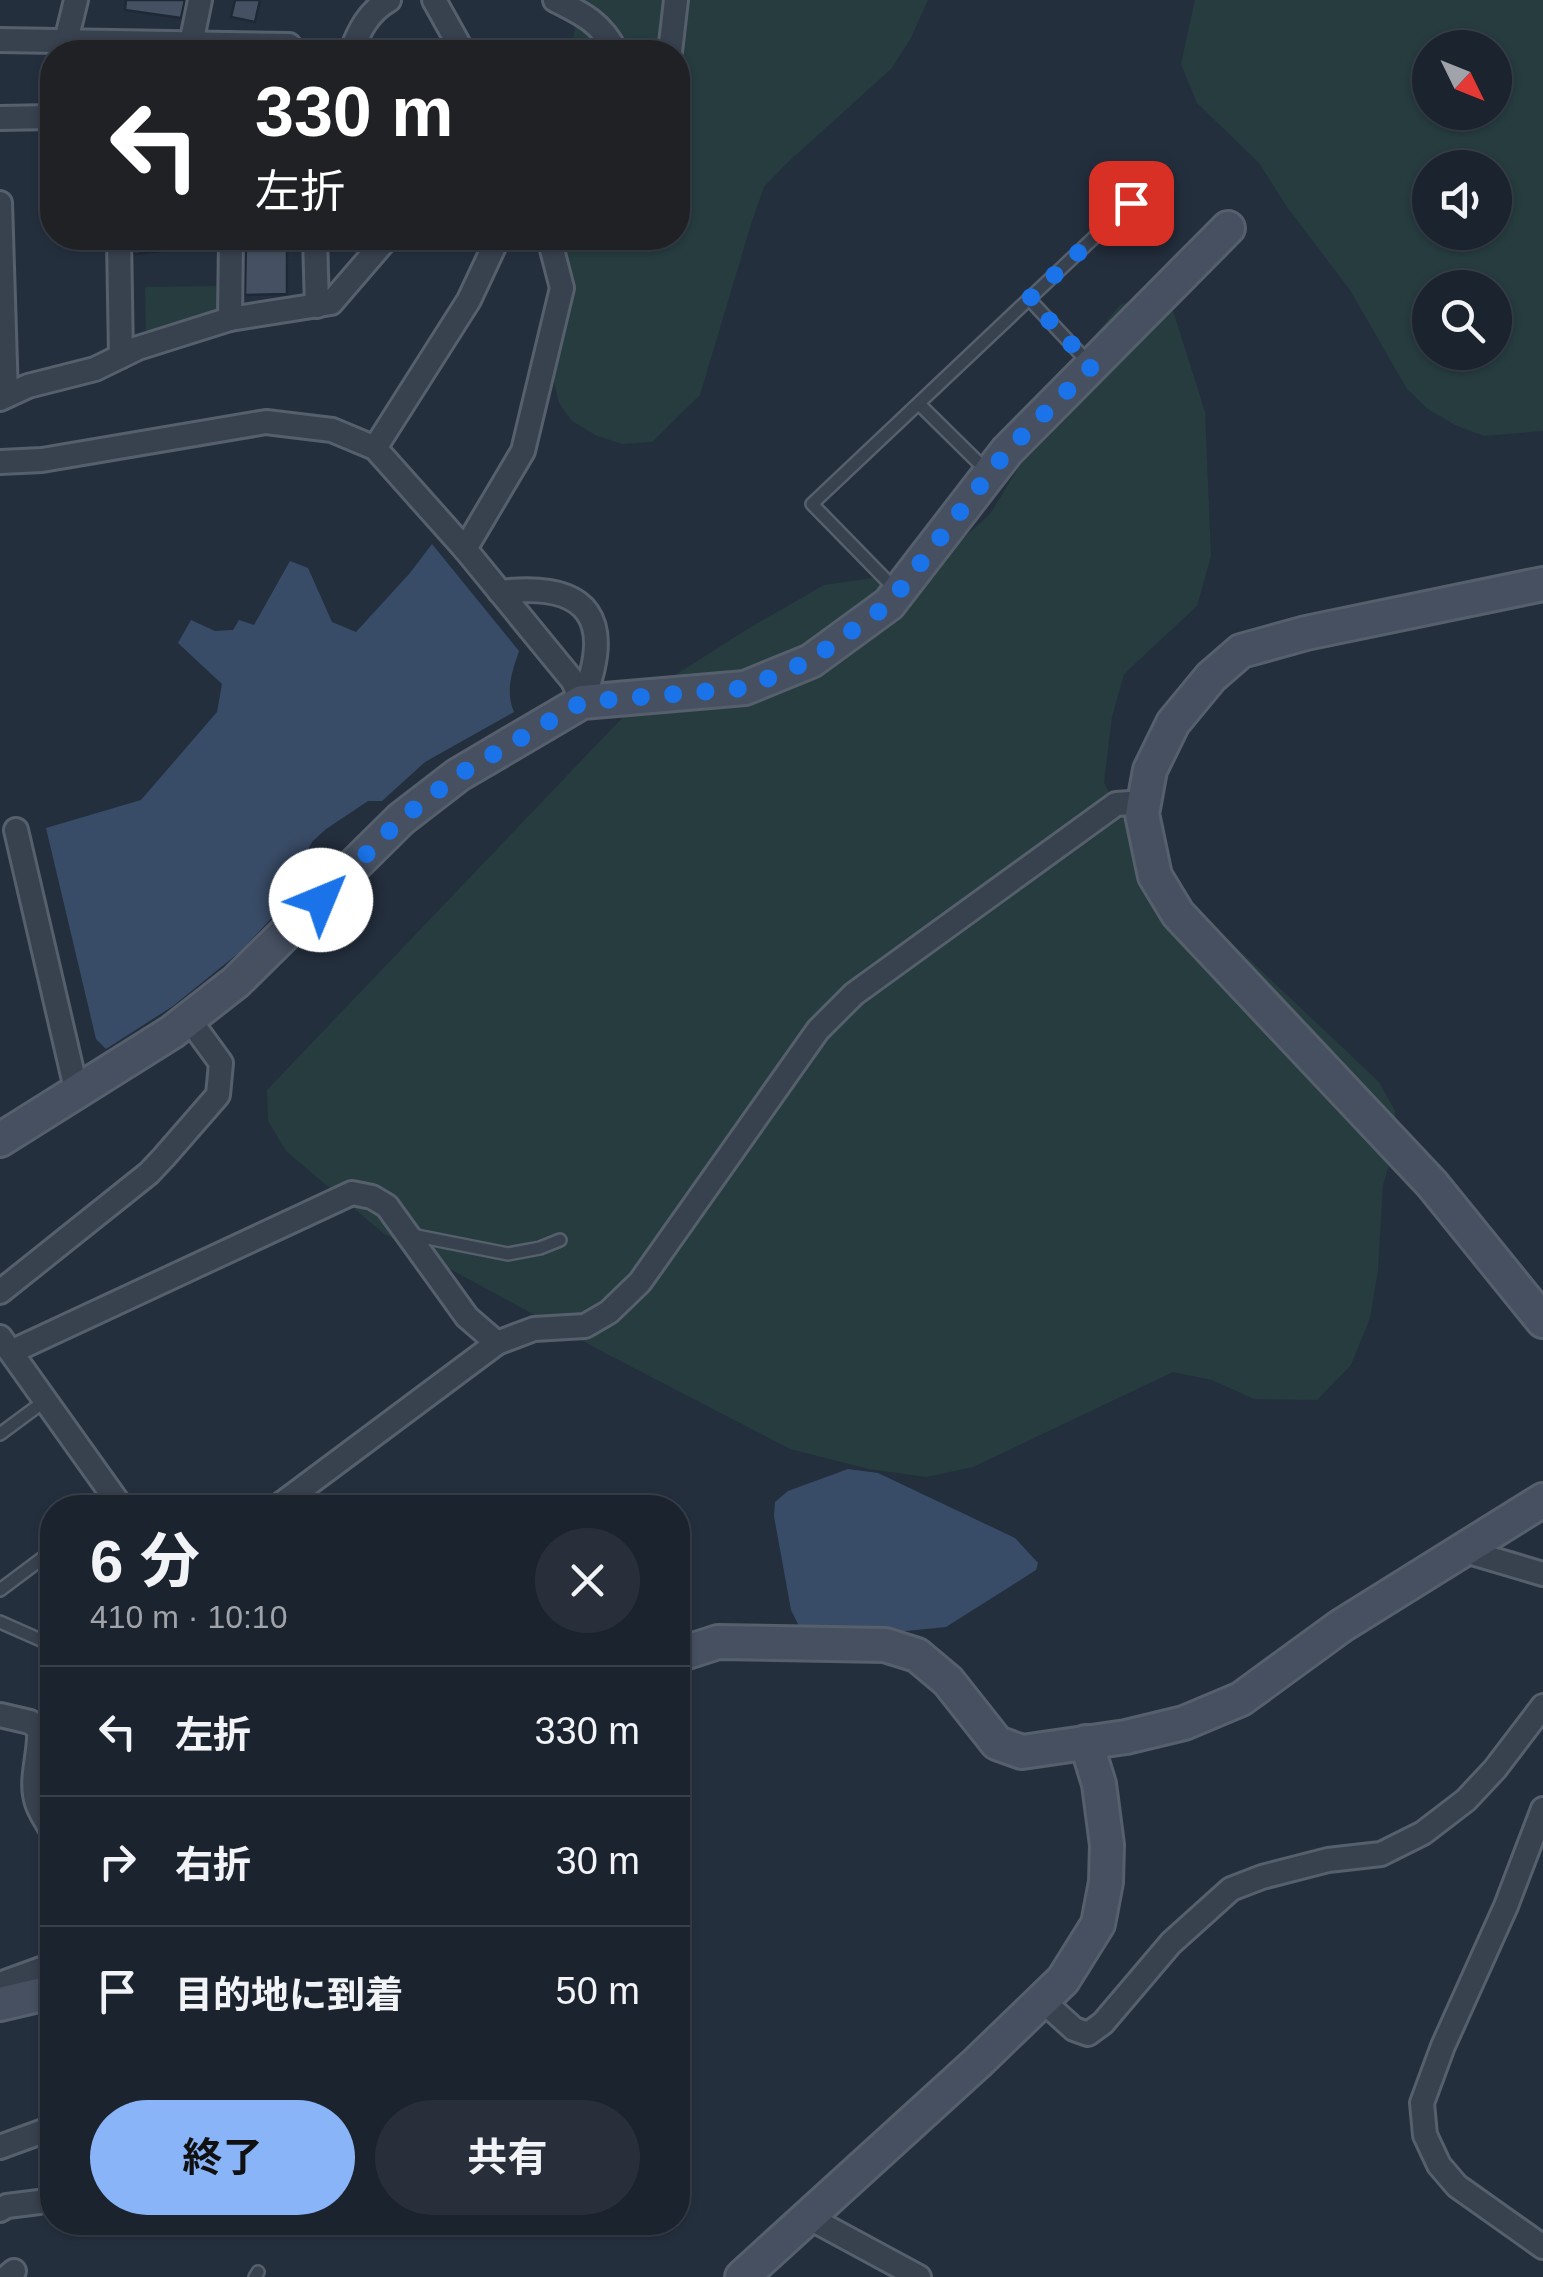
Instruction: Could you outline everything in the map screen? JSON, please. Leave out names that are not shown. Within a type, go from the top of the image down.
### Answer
[{"type":"street","points":[[66,40],[76,0]]},
{"type":"street","points":[[192,40],[200,0]]},
{"type":"street","points":[[356,40],[360,28],[388,0]]},
{"type":"street","points":[[434,0],[456,40]]},
{"type":"street","points":[[554,0],[596,22],[608,40]]},
{"type":"street","points":[[671,40],[676,0]]},
{"type":"street","points":[[0,40],[40,41]]},
{"type":"street","points":[[0,118],[40,117]]},
{"type":"street","points":[[0,203],[3,398],[28,386],[95,369],[138,348],[230,320],[332,303],[377,250]]},
{"type":"street","points":[[0,1140],[188,1019],[236,982],[400,820],[458,775],[582,702],[746,688],[811,660],[889,604],[1007,451],[1228,228]]},
{"type":"street","points":[[119,250],[121,356]]},
{"type":"street","points":[[230,320],[231,250]]},
{"type":"street","points":[[315,250],[317,306]]},
{"type":"street","points":[[375,448],[469,300],[492,250]]},
{"type":"street","points":[[465,550],[523,451],[562,288],[552,250]]},
{"type":"street","points":[[0,462],[42,460],[266,422],[332,430],[375,448],[574,680],[582,702]]},
{"type":"street","points":[[1543,584],[1306,633],[1241,651],[1212,677],[1173,723],[1150,770],[1142,814],[1155,876],[1178,914],[1432,1184],[1543,1321]]},
{"type":"street","points":[[500,592],[522,589],[564,594],[593,619],[598,639],[593,675],[582,702]]},
{"type":"street","points":[[293,1495],[496,1343],[534,1329],[585,1326],[609,1312],[640,1282],[818,1030],[854,994],[1116,804],[1144,802]]},
{"type":"street","points":[[16,830],[78,1092]]},
{"type":"street","points":[[0,1292],[149,1172],[218,1096],[222,1063],[188,1019]]},
{"type":"street","points":[[109,1495],[6,1344],[352,1193],[372,1197],[386,1206],[467,1317],[496,1343]]},
{"type":"street","points":[[690,1651],[718,1642],[886,1645],[918,1655],[948,1680],[998,1743],[1022,1752],[1126,1737],[1184,1722],[1241,1699],[1341,1626],[1543,1500]]},
{"type":"street","points":[[1462,1550],[1543,1574]]},
{"type":"street","points":[[1042,2000],[1074,2029],[1088,2034],[1171,1943],[1231,1890],[1262,1877],[1328,1860],[1381,1854],[1423,1833],[1466,1800],[1543,1706]]},
{"type":"street","points":[[0,1716],[30,1722],[39,1729],[34,1776],[40,1810]]},
{"type":"street","points":[[742,2277],[1063,1980],[1098,1924],[1106,1882],[1108,1845],[1086,1742]]},
{"type":"street","points":[[1543,1808],[1422,2104],[1425,2135],[1438,2166],[1457,2186],[1543,2247]]},
{"type":"street","points":[[0,1984],[40,1987]]},
{"type":"street","points":[[0,2004],[40,1991]]},
{"type":"street","points":[[0,2147],[40,2132]]},
{"type":"street","points":[[0,2210],[39,2202]]},
{"type":"street","points":[[808,2217],[920,2277]]},
{"type":"lane","points":[[898,592],[812,504],[1156,179]]},
{"type":"lane","points":[[1029,299],[1092,366]]},
{"type":"lane","points":[[919,404],[990,474]]},
{"type":"lane","points":[[407,1234],[508,1254],[560,1240]]},
{"type":"lane","points":[[0,1434],[46,1400]]},
{"type":"lane","points":[[0,1590],[40,1559]]},
{"type":"lane","points":[[0,1622],[40,1640]]},
{"type":"green space","points":[[581,0],[928,0],[891,69],[764,187],[700,395],[652,442],[623,444],[597,436],[572,421],[559,403],[549,362],[549,250],[690,250],[690,40],[573,40]]},
{"type":"green space","points":[[1195,0],[1543,0],[1543,431],[1484,436],[1428,409],[1407,389],[1350,290],[1259,163],[1197,103],[1181,64]]},
{"type":"green space","points":[[217,286],[219,306],[212,313],[146,338],[145,287]]},
{"type":"green space","points":[[1155,291],[1170,301],[1205,412],[1211,556],[1197,606],[1124,674],[1112,717],[1104,783],[1138,845],[1182,896],[1379,1082],[1395,1111],[1395,1145],[1383,1185],[1378,1270],[1370,1318],[1351,1365],[1317,1400],[1254,1399],[1212,1380],[1173,1372],[973,1467],[926,1477],[869,1469],[790,1449],[383,1233],[286,1151],[268,1121],[267,1090],[644,695],[824,585],[928,570],[990,514],[1035,441],[1069,367],[1120,305]]},
{"type":"water","points":[[432,544],[519,651],[510,689],[514,712],[425,762],[382,801],[368,801],[326,829],[312,842],[302,861],[300,887],[241,951],[173,1006],[106,1049],[96,1039],[46,828],[141,800],[217,712],[222,684],[178,643],[191,620],[215,631],[233,630],[239,620],[254,625],[290,561],[308,568],[332,622],[356,632]]},
{"type":"water","points":[[848,1469],[878,1473],[1015,1538],[1038,1563],[1036,1570],[946,1627],[896,1632],[799,1626],[791,1610],[774,1516],[775,1502],[788,1491]]},
{"type":"building","points":[[126,0],[185,0],[181,18],[125,10]]},
{"type":"building","points":[[235,0],[260,0],[255,22],[231,17]]},
{"type":"building","points":[[134,250],[169,250],[134,254]]},
{"type":"building","points":[[246,250],[287,250],[287,294],[245,295]]},
{"type":"route","points":[[321,900],[400,820],[458,775],[582,702],[746,688],[811,660],[889,604],[1007,451],[1092,366],[1029,299],[1131,203]]}]
